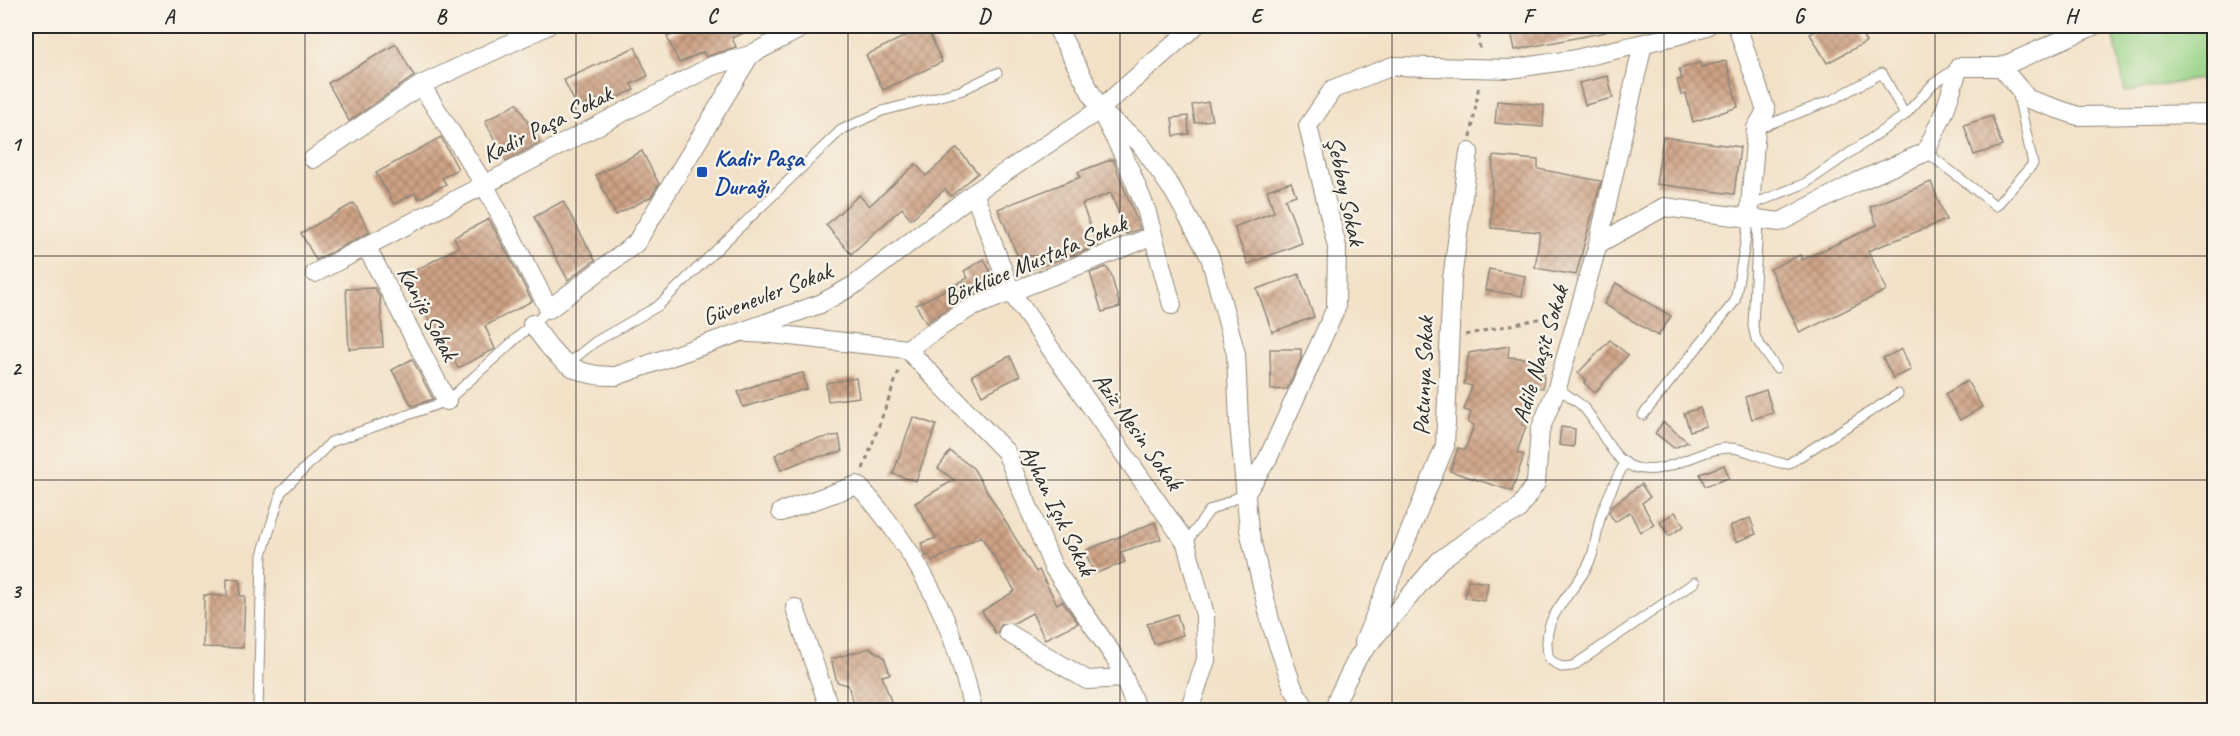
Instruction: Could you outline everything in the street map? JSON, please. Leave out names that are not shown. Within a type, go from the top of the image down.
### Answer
[{"type":"street","points":[[313,159],[422,85],[547,26]]},
{"type":"street","name":"Kadir Paşa Sokak","points":[[315,273],[712,66],[750,55],[806,26]]},
{"type":"street","points":[[1056,26],[1124,156],[1146,209],[1153,236]]},
{"type":"street","name":"Güvenevler Sokak","points":[[532,324],[556,357],[566,365],[598,377],[616,376],[732,333],[820,304],[856,284],[974,193],[1099,110],[1195,26]]},
{"type":"street","name":"Şebboy Sokak","points":[[1246,492],[1268,458],[1336,308],[1337,247],[1308,126],[1333,90],[1393,66],[1510,69],[1571,60],[1643,44],[1707,26]]},
{"type":"street","points":[[1737,26],[1755,72],[1766,111],[1756,128],[1753,215]]},
{"type":"street","points":[[1598,244],[1664,207],[1753,215],[1780,222],[1857,182],[1926,152],[1945,110],[1959,66],[2001,66],[2093,26]]},
{"type":"street","name":"Adile Naşit Sokak","points":[[1335,711],[1337,699],[1358,657],[1440,560],[1483,529],[1518,510],[1536,483],[1540,430],[1557,388],[1598,244],[1643,44]]},
{"type":"street","points":[[422,85],[483,184],[549,309],[636,243],[750,55]]},
{"type":"street","points":[[2001,66],[2028,99],[2078,116],[2214,114]]},
{"type":"street","points":[[1099,110],[1140,143],[1174,192],[1210,257],[1236,354],[1249,530],[1271,624],[1293,688],[1307,711]]},
{"type":"street","name":"Patunya Sokak","points":[[1358,657],[1445,446],[1452,279],[1469,152]]},
{"type":"street","name":"Aziz Nesin Sokak","points":[[974,193],[1011,292],[1186,543],[1205,615],[1206,660],[1189,711]]},
{"type":"street","name":"Börklüce Mustafa Sokak","points":[[907,349],[968,309],[1153,236],[1172,305]]},
{"type":"street","name":"Kanije Sokak","points":[[366,246],[447,401]]},
{"type":"street","points":[[732,333],[772,334],[907,349]]},
{"type":"street","name":"Ayhan Işık Sokak","points":[[907,349],[1006,452],[1053,567],[1117,661],[1137,711]]},
{"type":"street","points":[[781,512],[857,485],[870,497],[908,549],[936,596],[962,662],[973,711]]},
{"type":"street","points":[[795,608],[830,711]]},
{"type":"street","points":[[1008,633],[1087,680],[1124,678]]},
{"type":"lane","points":[[1643,415],[1735,301],[1753,215],[1806,183],[1905,115],[1933,84],[1959,66]]},
{"type":"lane","points":[[566,365],[594,342],[658,306],[841,130],[882,111],[960,91],[997,73]]},
{"type":"lane","points":[[1756,128],[1832,100],[1882,73],[1905,115]]},
{"type":"lane","points":[[1926,152],[1996,206],[2033,164],[2015,84]]},
{"type":"lane","points":[[1753,215],[1752,326],[1756,339],[1776,368]]},
{"type":"lane","points":[[258,711],[262,555],[281,492],[331,442],[447,401],[549,309]]},
{"type":"lane","points":[[1557,388],[1583,406],[1615,453],[1625,462],[1633,467],[1659,469],[1730,447],[1758,455],[1773,464],[1788,464],[1898,394]]},
{"type":"lane","points":[[1625,462],[1601,514],[1596,545],[1589,564],[1554,612],[1546,643],[1549,659],[1561,667],[1573,666],[1695,582]]},
{"type":"lane","points":[[1186,543],[1209,511],[1246,492]]},
{"type":"path","points":[[1469,152],[1481,68],[1477,26]]},
{"type":"path","points":[[1448,339],[1580,310]]},
{"type":"path","points":[[857,485],[907,349]]},
{"type":"green space","points":[[2150,26],[2214,26],[2214,76],[2125,92],[2113,31]]},
{"type":"building","points":[[692,26],[760,26],[732,38],[736,47],[706,57],[703,52],[679,63],[667,37]]},
{"type":"building","points":[[926,26],[942,62],[883,90],[866,55]]},
{"type":"building","points":[[1510,26],[1605,26],[1606,32],[1515,50]]},
{"type":"building","points":[[1825,26],[1857,26],[1866,42],[1827,63],[1810,34]]},
{"type":"building","points":[[396,44],[414,76],[349,121],[328,83]]},
{"type":"building","points":[[635,47],[648,76],[631,84],[634,90],[610,101],[607,95],[578,109],[564,80]]},
{"type":"building","points":[[1726,61],[1738,107],[1693,122],[1686,94],[1681,95],[1677,80],[1682,79],[1679,69],[1700,63],[1701,67]]},
{"type":"building","points":[[1608,76],[1613,98],[1585,105],[1579,83]]},
{"type":"building","points":[[1497,101],[1544,105],[1543,127],[1495,123]]},
{"type":"building","points":[[1208,102],[1212,120],[1195,123],[1192,105]]},
{"type":"building","points":[[517,103],[539,143],[506,161],[485,121]]},
{"type":"building","points":[[1188,116],[1189,134],[1174,136],[1172,118]]},
{"type":"building","points":[[1992,116],[2002,146],[1974,155],[1964,125]]},
{"type":"building","points":[[441,137],[458,169],[442,178],[446,184],[419,199],[415,193],[394,204],[376,173]]},
{"type":"building","points":[[1663,137],[1740,147],[1734,194],[1656,184]]},
{"type":"building","points":[[957,148],[978,173],[951,196],[945,189],[911,219],[902,208],[851,254],[826,225],[859,195],[869,206],[916,164],[926,176]]},
{"type":"building","points":[[642,151],[659,184],[651,197],[616,215],[596,175]]},
{"type":"building","points":[[1493,156],[1538,160],[1538,169],[1601,181],[1576,275],[1535,268],[1540,232],[1491,228]]},
{"type":"building","points":[[1113,159],[1140,229],[1126,234],[1111,193],[1082,204],[1098,246],[1024,272],[998,209],[1080,177],[1078,172]]},
{"type":"building","points":[[1291,182],[1296,195],[1285,199],[1302,243],[1248,264],[1234,227],[1274,212],[1267,190]]},
{"type":"building","points":[[1931,182],[1946,220],[1868,251],[1887,290],[1800,333],[1770,269],[1800,255],[1802,260],[1877,225],[1870,207]]},
{"type":"building","points":[[563,201],[595,260],[568,280],[534,217]]},
{"type":"building","points":[[354,203],[370,232],[316,260],[301,233]]},
{"type":"building","points":[[489,219],[532,301],[485,326],[495,349],[458,368],[435,324],[432,326],[407,275],[459,247],[454,237]]},
{"type":"building","points":[[984,259],[997,286],[962,299],[926,323],[916,305],[968,278],[964,271]]},
{"type":"building","points":[[1106,267],[1111,274],[1120,307],[1102,312],[1090,273]]},
{"type":"building","points":[[1489,269],[1525,276],[1522,296],[1485,290]]},
{"type":"building","points":[[1299,274],[1314,317],[1272,332],[1257,289]]},
{"type":"building","points":[[1616,283],[1671,316],[1658,336],[1604,304]]},
{"type":"building","points":[[375,288],[380,298],[383,347],[349,349],[346,289]]},
{"type":"building","points":[[1610,340],[1628,355],[1595,393],[1584,383],[1586,380],[1578,373]]},
{"type":"building","points":[[1509,346],[1508,357],[1545,360],[1543,388],[1535,387],[1522,425],[1526,426],[1517,453],[1524,455],[1512,491],[1450,471],[1458,448],[1465,450],[1474,425],[1468,423],[1471,412],[1464,410],[1472,386],[1464,384],[1469,353]]},
{"type":"building","points":[[1270,349],[1301,349],[1301,359],[1287,389],[1271,390]]},
{"type":"building","points":[[1902,349],[1911,370],[1893,378],[1883,358]]},
{"type":"building","points":[[1010,356],[1020,376],[982,395],[972,375]]},
{"type":"building","points":[[412,359],[433,399],[412,406],[392,370]]},
{"type":"building","points":[[803,373],[807,389],[743,407],[738,392],[764,382]]},
{"type":"building","points":[[856,378],[859,397],[828,401],[826,383]]},
{"type":"building","points":[[1967,381],[1982,407],[1960,420],[1945,394]]},
{"type":"building","points":[[1766,390],[1773,413],[1752,419],[1745,397]]},
{"type":"building","points":[[1700,408],[1706,426],[1690,431],[1684,413]]},
{"type":"building","points":[[913,417],[936,425],[916,481],[893,474]]},
{"type":"building","points":[[1663,422],[1688,442],[1674,448],[1655,433]]},
{"type":"building","points":[[1561,427],[1575,429],[1574,447],[1559,445]]},
{"type":"building","points":[[839,435],[842,452],[808,459],[781,470],[775,455],[801,442]]},
{"type":"building","points":[[950,451],[973,468],[1036,572],[1039,570],[1057,604],[1062,601],[1078,623],[1045,639],[1032,613],[1014,623],[1002,624],[996,634],[982,611],[1015,591],[981,536],[932,562],[929,555],[926,556],[921,543],[936,538],[915,503],[954,480],[938,468]]},
{"type":"building","points":[[1724,465],[1729,478],[1705,486],[1700,474]]},
{"type":"building","points":[[1641,484],[1650,497],[1642,503],[1654,525],[1640,532],[1630,512],[1615,522],[1609,513],[1612,506]]},
{"type":"building","points":[[1675,512],[1684,526],[1669,536],[1660,522]]},
{"type":"building","points":[[1750,518],[1756,534],[1736,542],[1730,526]]},
{"type":"building","points":[[1155,522],[1161,539],[1121,552],[1125,562],[1094,574],[1085,551]]},
{"type":"building","points":[[227,579],[240,580],[240,596],[245,596],[243,648],[203,647],[204,595],[227,596]]},
{"type":"building","points":[[1468,580],[1488,583],[1485,601],[1465,598]]},
{"type":"building","points":[[1177,614],[1183,635],[1154,644],[1147,624]]},
{"type":"building","points":[[870,648],[884,657],[890,674],[882,676],[893,707],[884,711],[856,711],[848,685],[837,682],[831,659]]},
{"type":"place","name":"Kadir Paşa Durağı","points":[[702,172]]}]
